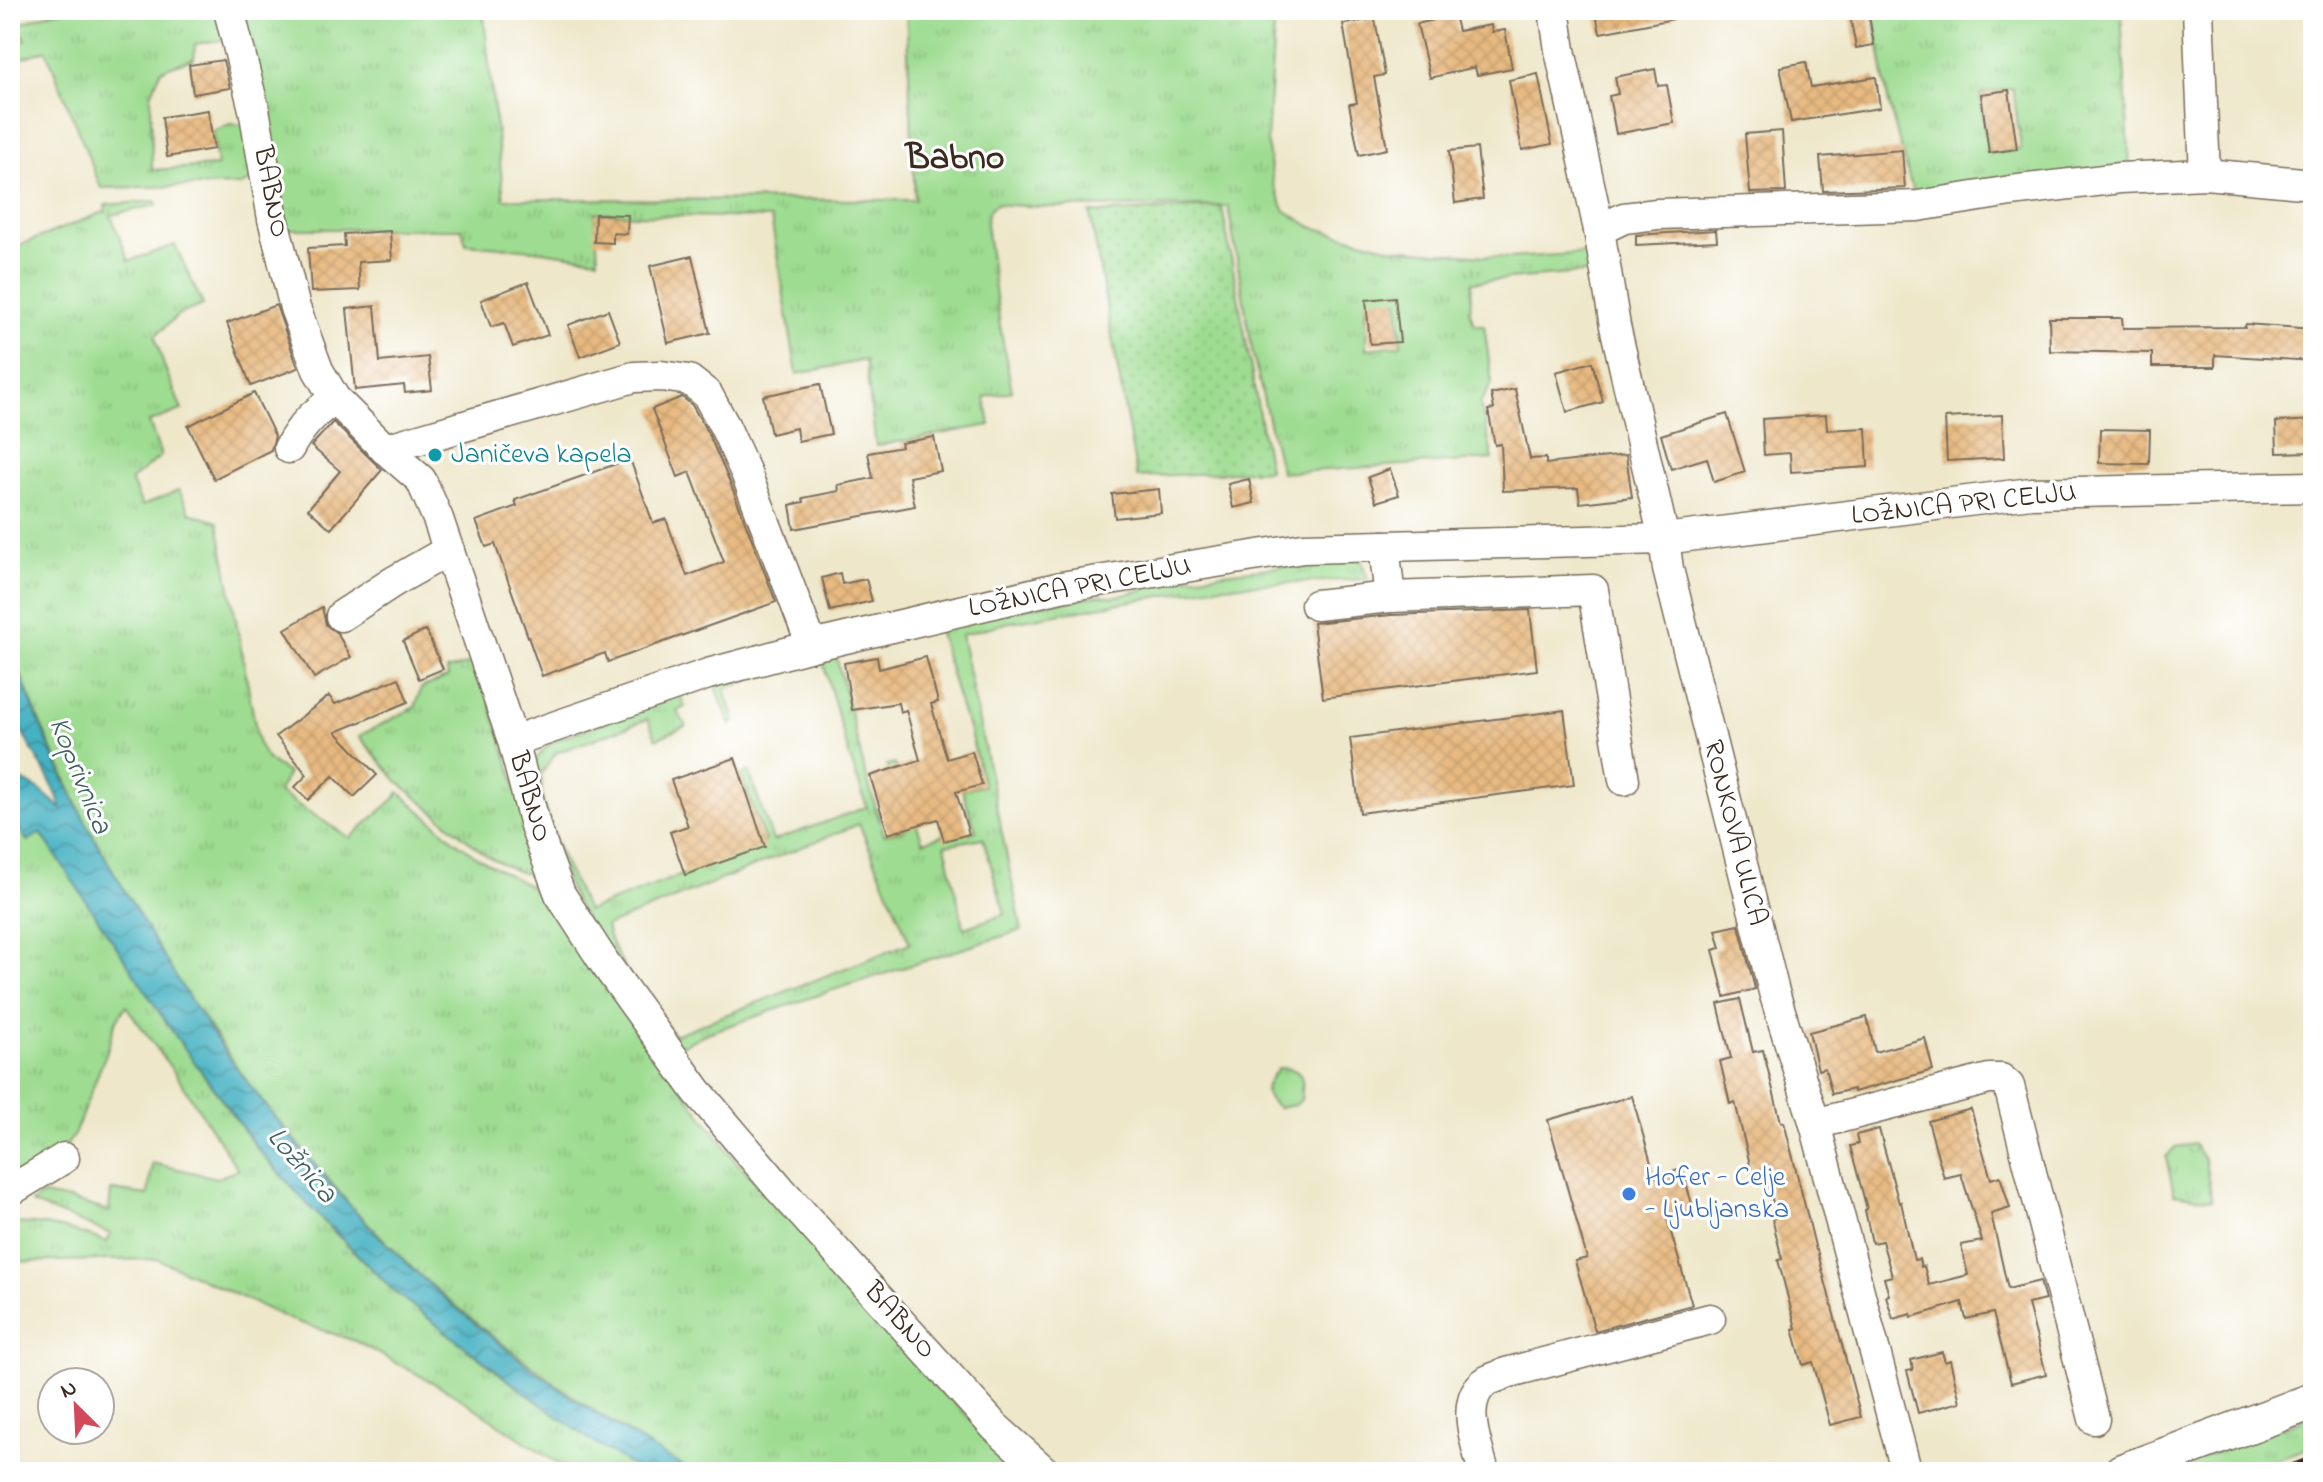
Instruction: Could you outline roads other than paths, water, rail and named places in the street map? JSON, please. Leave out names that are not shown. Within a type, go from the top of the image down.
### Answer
[{"type":"main road","points":[[2122,1472],[2313,1401]]},
{"type":"street","name":"BABNO","points":[[229,10],[254,109],[273,219],[295,308],[318,370],[335,399],[421,480],[449,550],[513,741],[536,829],[560,894],[604,962],[697,1091],[780,1189],[995,1427],[1045,1472]]},
{"type":"street","points":[[1554,10],[1599,230],[1615,326],[1664,539]]},
{"type":"street","points":[[2198,10],[2205,174]]},
{"type":"street","points":[[1599,230],[1624,218],[1657,214],[1918,206],[2120,178],[2205,174],[2313,184]]},
{"type":"street","points":[[385,449],[634,377],[661,376],[689,380],[707,394],[725,427],[746,473],[812,646]]},
{"type":"street","points":[[289,448],[299,430],[315,412],[335,399]]},
{"type":"street","name":"LOŽNICA PRI CELJU","points":[[513,741],[708,674],[812,646],[1061,587],[1303,548],[1664,539],[2031,493],[2313,487]]},
{"type":"street","name":"RONKOVA ULICA","points":[[1664,539],[1668,569],[1774,992],[1815,1124],[1905,1466]]},
{"type":"street","points":[[1384,546],[1390,597]]},
{"type":"street","points":[[341,616],[449,550]]},
{"type":"street","points":[[1316,605],[1390,597],[1593,590],[1624,780]]},
{"type":"street","points":[[1815,1124],[1989,1079],[2001,1079],[2009,1086],[2094,1419]]},
{"type":"street","points":[[10,1191],[64,1158]]},
{"type":"street","points":[[1484,1472],[1472,1416],[1473,1397],[1485,1382],[1518,1370],[1710,1319]]},
{"type":"water","name":"Ložnica","points":[[10,647],[57,763],[104,856],[208,1027],[297,1145],[354,1210],[447,1300],[548,1380],[620,1429],[694,1472],[642,1472],[595,1443],[519,1388],[397,1294],[307,1204],[258,1149],[172,1031],[41,833],[27,841],[10,814],[10,773],[40,790],[62,809],[14,712],[9,686]]},
{"type":"railway","points":[[2281,1472],[2313,1460]]},
{"type":"place","name":"Janičeva kapela","points":[[435,455]]},
{"type":"place","name":"Hofer - Celje - Ljubljanska","points":[[1629,1194]]},
{"type":"district","name":"Babno","points":[[955,159]]},
{"type":"water label","name":"Koprivnica","points":[[79,776]]}]
